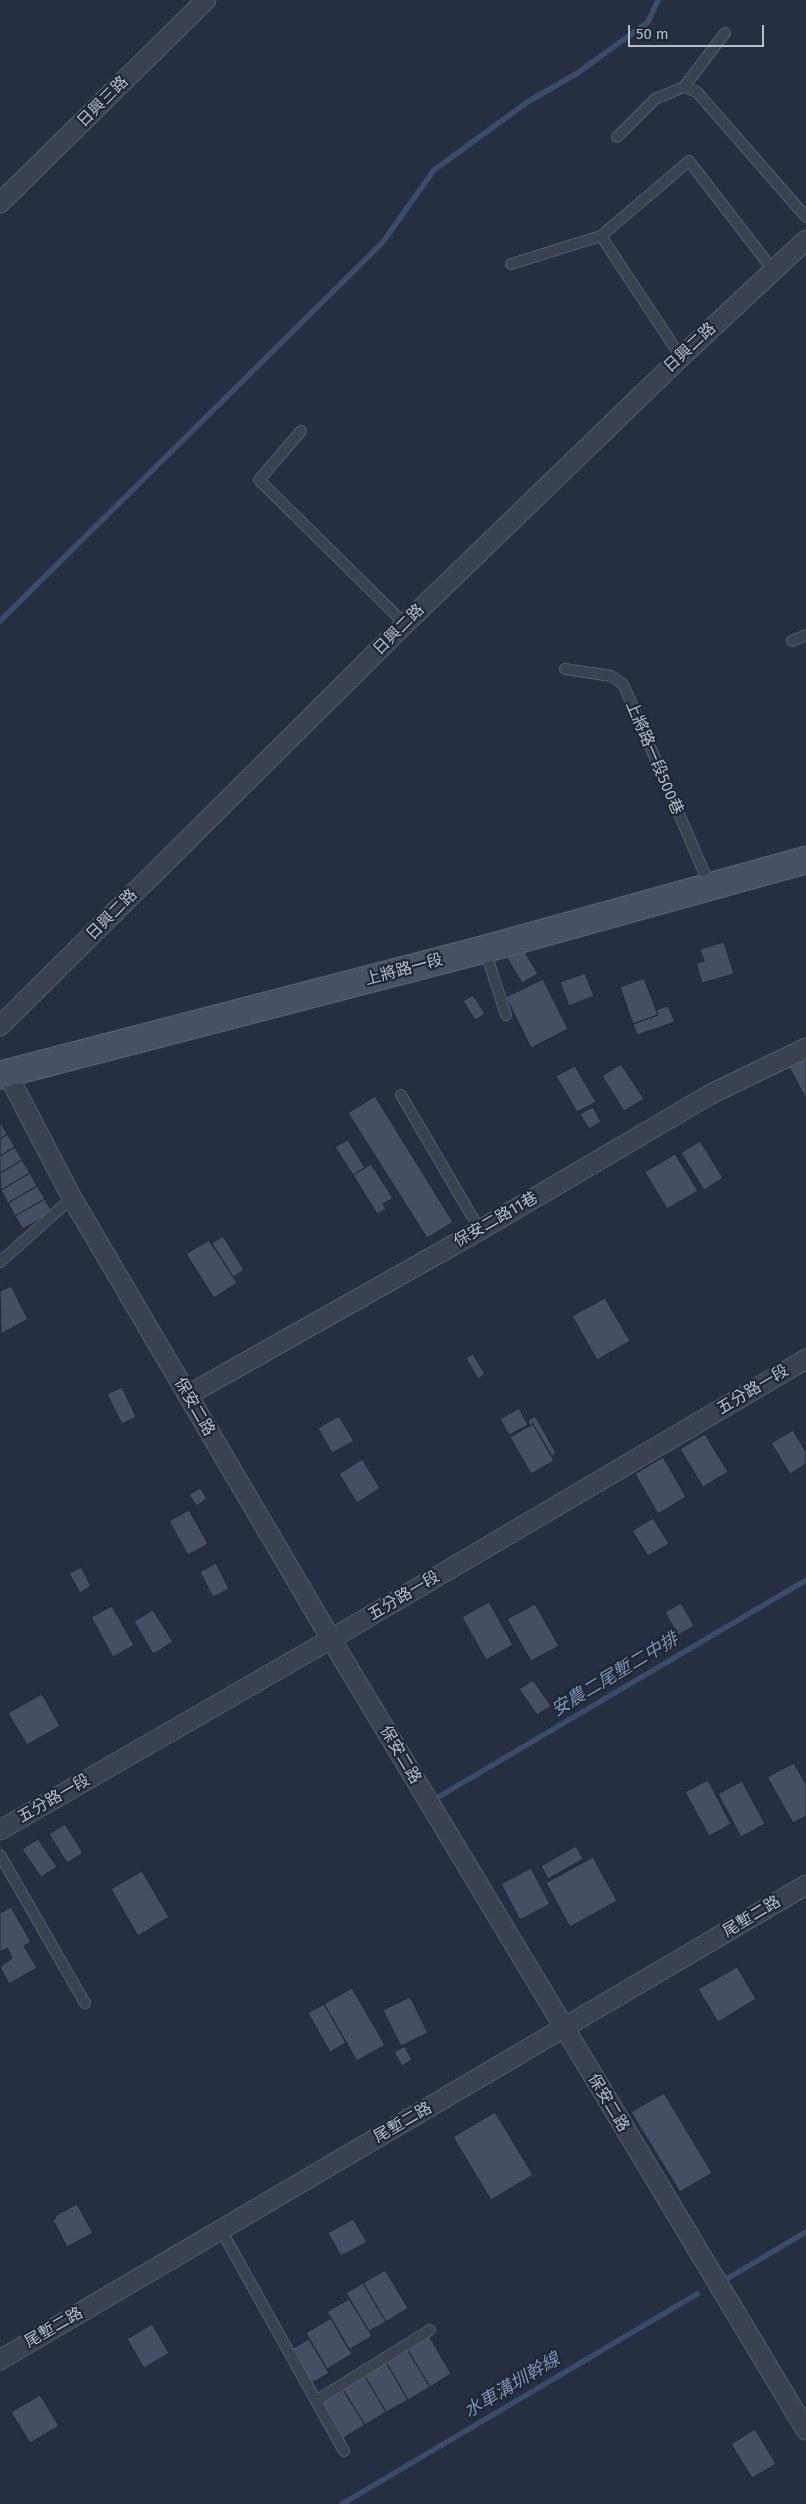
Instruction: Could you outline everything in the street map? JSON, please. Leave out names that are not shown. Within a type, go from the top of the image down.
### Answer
[{"type":"main road","name":"上將路一段","points":[[3,1074],[485,949],[806,860]]},
{"type":"street","name":"日興三路","points":[[0,203],[206,0]]},
{"type":"street","name":"日興二路","points":[[0,1026],[405,624],[681,357],[806,240]]},
{"type":"street","name":"保安二路11巷","points":[[188,1395],[480,1230],[711,1094],[806,1048]]},
{"type":"street","name":"保安二路","points":[[3,1074],[72,1198],[331,1639],[806,2430]]},
{"type":"street","name":"五分路一段","points":[[0,1830],[331,1639],[806,1359]]},
{"type":"street","name":"尾塹二路","points":[[0,2360],[806,1885]]},
{"type":"lane","points":[[617,137],[655,99],[684,87],[725,33]]},
{"type":"lane","points":[[684,87],[697,92],[806,217]]},
{"type":"lane","points":[[511,264],[600,236],[689,161],[774,270]]},
{"type":"lane","points":[[600,236],[681,357]]},
{"type":"lane","points":[[301,431],[259,480],[405,624]]},
{"type":"lane","points":[[792,641],[806,635]]},
{"type":"lane","name":"上將路一段500巷","points":[[565,669],[611,676],[623,684],[710,887]]},
{"type":"lane","points":[[485,949],[506,1015]]},
{"type":"lane","points":[[400,1095],[480,1230]]},
{"type":"lane","points":[[0,1262],[72,1198]]},
{"type":"lane","points":[[0,1855],[85,2003]]},
{"type":"lane","points":[[221,2230],[344,2451]]},
{"type":"lane","points":[[317,2400],[430,2330]]},
{"type":"building","points":[[724,942],[734,974],[702,983],[696,963],[704,961],[700,949]]},
{"type":"building","points":[[523,949],[538,974],[522,983],[507,958]]},
{"type":"building","points":[[585,973],[594,996],[569,1006],[560,982]]},
{"type":"building","points":[[644,978],[658,1015],[633,1024],[620,987]]},
{"type":"building","points":[[543,979],[568,1029],[531,1048],[506,997]]},
{"type":"building","points":[[473,995],[485,1014],[475,1020],[463,1001]]},
{"type":"building","points":[[668,1006],[675,1022],[637,1035],[633,1024],[658,1015],[656,1010]]},
{"type":"building","points":[[806,1052],[806,1099],[786,1061]]},
{"type":"building","points":[[621,1064],[644,1099],[624,1111],[602,1076]]},
{"type":"building","points":[[575,1066],[596,1102],[577,1112],[556,1076]]},
{"type":"building","points":[[375,1096],[453,1222],[427,1238],[348,1113]]},
{"type":"building","points":[[593,1107],[601,1122],[589,1129],[580,1114]]},
{"type":"building","points":[[0,1121],[7,1134],[0,1139]]},
{"type":"building","points":[[7,1134],[15,1147],[0,1156],[0,1139]]},
{"type":"building","points":[[348,1140],[365,1168],[353,1175],[335,1147]]},
{"type":"building","points":[[700,1141],[723,1178],[704,1190],[681,1153]]},
{"type":"building","points":[[15,1147],[22,1160],[0,1173],[0,1156]]},
{"type":"building","points":[[675,1154],[698,1191],[667,1209],[645,1172]]},
{"type":"building","points":[[22,1160],[30,1173],[1,1190],[0,1173]]},
{"type":"building","points":[[371,1164],[393,1198],[383,1204],[386,1209],[377,1214],[353,1175]]},
{"type":"building","points":[[30,1173],[37,1186],[8,1203],[1,1190]]},
{"type":"building","points":[[37,1186],[45,1199],[15,1216],[8,1203]]},
{"type":"building","points":[[45,1199],[52,1212],[23,1229],[15,1216]]},
{"type":"building","points":[[223,1236],[244,1270],[233,1277],[212,1243]]},
{"type":"building","points":[[209,1240],[237,1283],[214,1298],[186,1254]]},
{"type":"building","points":[[11,1286],[28,1319],[1,1334],[0,1291]]},
{"type":"building","points":[[605,1298],[630,1341],[597,1360],[572,1316]]},
{"type":"building","points":[[473,1354],[485,1374],[478,1379],[466,1358]]},
{"type":"building","points":[[122,1387],[136,1417],[122,1424],[107,1394]]},
{"type":"building","points":[[519,1408],[528,1425],[509,1435],[500,1419]]},
{"type":"building","points":[[339,1416],[354,1441],[332,1453],[318,1428]]},
{"type":"building","points":[[535,1416],[556,1453],[552,1456],[533,1424],[530,1426],[528,1421]]},
{"type":"building","points":[[533,1424],[554,1461],[531,1474],[510,1437]]},
{"type":"building","points":[[793,1430],[806,1452],[806,1464],[790,1474],[771,1443]]},
{"type":"building","points":[[705,1434],[728,1472],[703,1487],[680,1449]]},
{"type":"building","points":[[663,1457],[686,1497],[658,1514],[635,1474]]},
{"type":"building","points":[[362,1459],[380,1488],[357,1503],[339,1474]]},
{"type":"building","points":[[200,1488],[207,1498],[197,1506],[189,1495]]},
{"type":"building","points":[[189,1510],[208,1544],[188,1555],[169,1521]]},
{"type":"building","points":[[653,1518],[669,1544],[648,1556],[632,1531]]},
{"type":"building","points":[[216,1563],[229,1589],[213,1597],[200,1572]]},
{"type":"building","points":[[81,1567],[91,1586],[80,1593],[69,1573]]},
{"type":"building","points":[[489,1602],[513,1645],[486,1660],[462,1617]]},
{"type":"building","points":[[681,1603],[694,1626],[678,1635],[665,1612]]},
{"type":"building","points":[[535,1604],[559,1646],[531,1661],[507,1619]]},
{"type":"building","points":[[112,1606],[134,1645],[113,1657],[91,1617]]},
{"type":"building","points":[[153,1610],[173,1642],[153,1654],[134,1621]]},
{"type":"building","points":[[533,1680],[551,1706],[537,1715],[519,1689]]},
{"type":"building","points":[[42,1694],[60,1726],[27,1745],[8,1713]]},
{"type":"building","points":[[794,1763],[806,1784],[806,1816],[793,1823],[767,1777]]},
{"type":"building","points":[[708,1780],[731,1824],[709,1836],[685,1792]]},
{"type":"building","points":[[742,1781],[765,1824],[741,1837],[718,1794]]},
{"type":"building","points":[[65,1824],[83,1853],[67,1863],[49,1834]]},
{"type":"building","points":[[38,1839],[57,1867],[41,1877],[22,1849]]},
{"type":"building","points":[[576,1846],[583,1859],[548,1879],[541,1866]]},
{"type":"building","points":[[593,1857],[617,1901],[570,1927],[546,1883]]},
{"type":"building","points":[[531,1868],[550,1904],[520,1920],[501,1884]]},
{"type":"building","points":[[142,1871],[169,1917],[138,1936],[111,1889]]},
{"type":"building","points":[[11,1907],[31,1942],[24,1946],[37,1968],[9,1984],[0,1967],[12,1958],[7,1948],[0,1952],[0,1913]]},
{"type":"building","points":[[737,1967],[756,1999],[718,2022],[698,1989]]},
{"type":"building","points":[[352,1988],[385,2045],[357,2061],[324,2004]]},
{"type":"building","points":[[410,1997],[428,2033],[401,2046],[383,2010]]},
{"type":"building","points":[[324,2004],[346,2043],[330,2052],[308,2013]]},
{"type":"building","points":[[405,2046],[412,2060],[402,2066],[394,2052]]},
{"type":"building","points":[[664,2093],[712,2173],[680,2192],[631,2112]]},
{"type":"building","points":[[495,2112],[533,2175],[491,2200],[453,2137]]},
{"type":"building","points":[[77,2204],[93,2233],[67,2247],[53,2220],[56,2218],[55,2216]]},
{"type":"building","points":[[353,2219],[367,2242],[341,2256],[328,2233]]},
{"type":"building","points":[[385,2270],[408,2308],[386,2322],[363,2283]]},
{"type":"building","points":[[363,2283],[386,2322],[369,2331],[346,2293]]},
{"type":"building","points":[[349,2299],[372,2336],[349,2350],[327,2312]]},
{"type":"building","points":[[331,2318],[352,2354],[327,2369],[306,2333]]},
{"type":"building","points":[[152,2324],[169,2353],[144,2368],[127,2339]]},
{"type":"building","points":[[429,2336],[451,2374],[430,2387],[407,2349]]},
{"type":"building","points":[[309,2339],[329,2373],[310,2384],[290,2350]]},
{"type":"building","points":[[407,2349],[430,2387],[408,2400],[386,2362]]},
{"type":"building","points":[[386,2362],[408,2400],[386,2412],[364,2375]]},
{"type":"building","points":[[364,2375],[386,2412],[365,2425],[342,2388]]},
{"type":"building","points":[[342,2388],[365,2425],[343,2438],[320,2400]]},
{"type":"building","points":[[40,2395],[59,2426],[30,2443],[11,2412]]},
{"type":"building","points":[[755,2429],[776,2464],[752,2478],[731,2444]]},
{"type":"waterway","points":[[0,621],[383,242],[434,170],[529,101],[576,74],[648,22],[658,0]]},
{"type":"waterway","name":"安農二尾塹二中排","points":[[440,1796],[806,1580]]},
{"type":"waterway","points":[[723,2281],[806,2232]]},
{"type":"waterway","name":"水車溝圳幹線","points":[[342,2504],[697,2294]]}]
